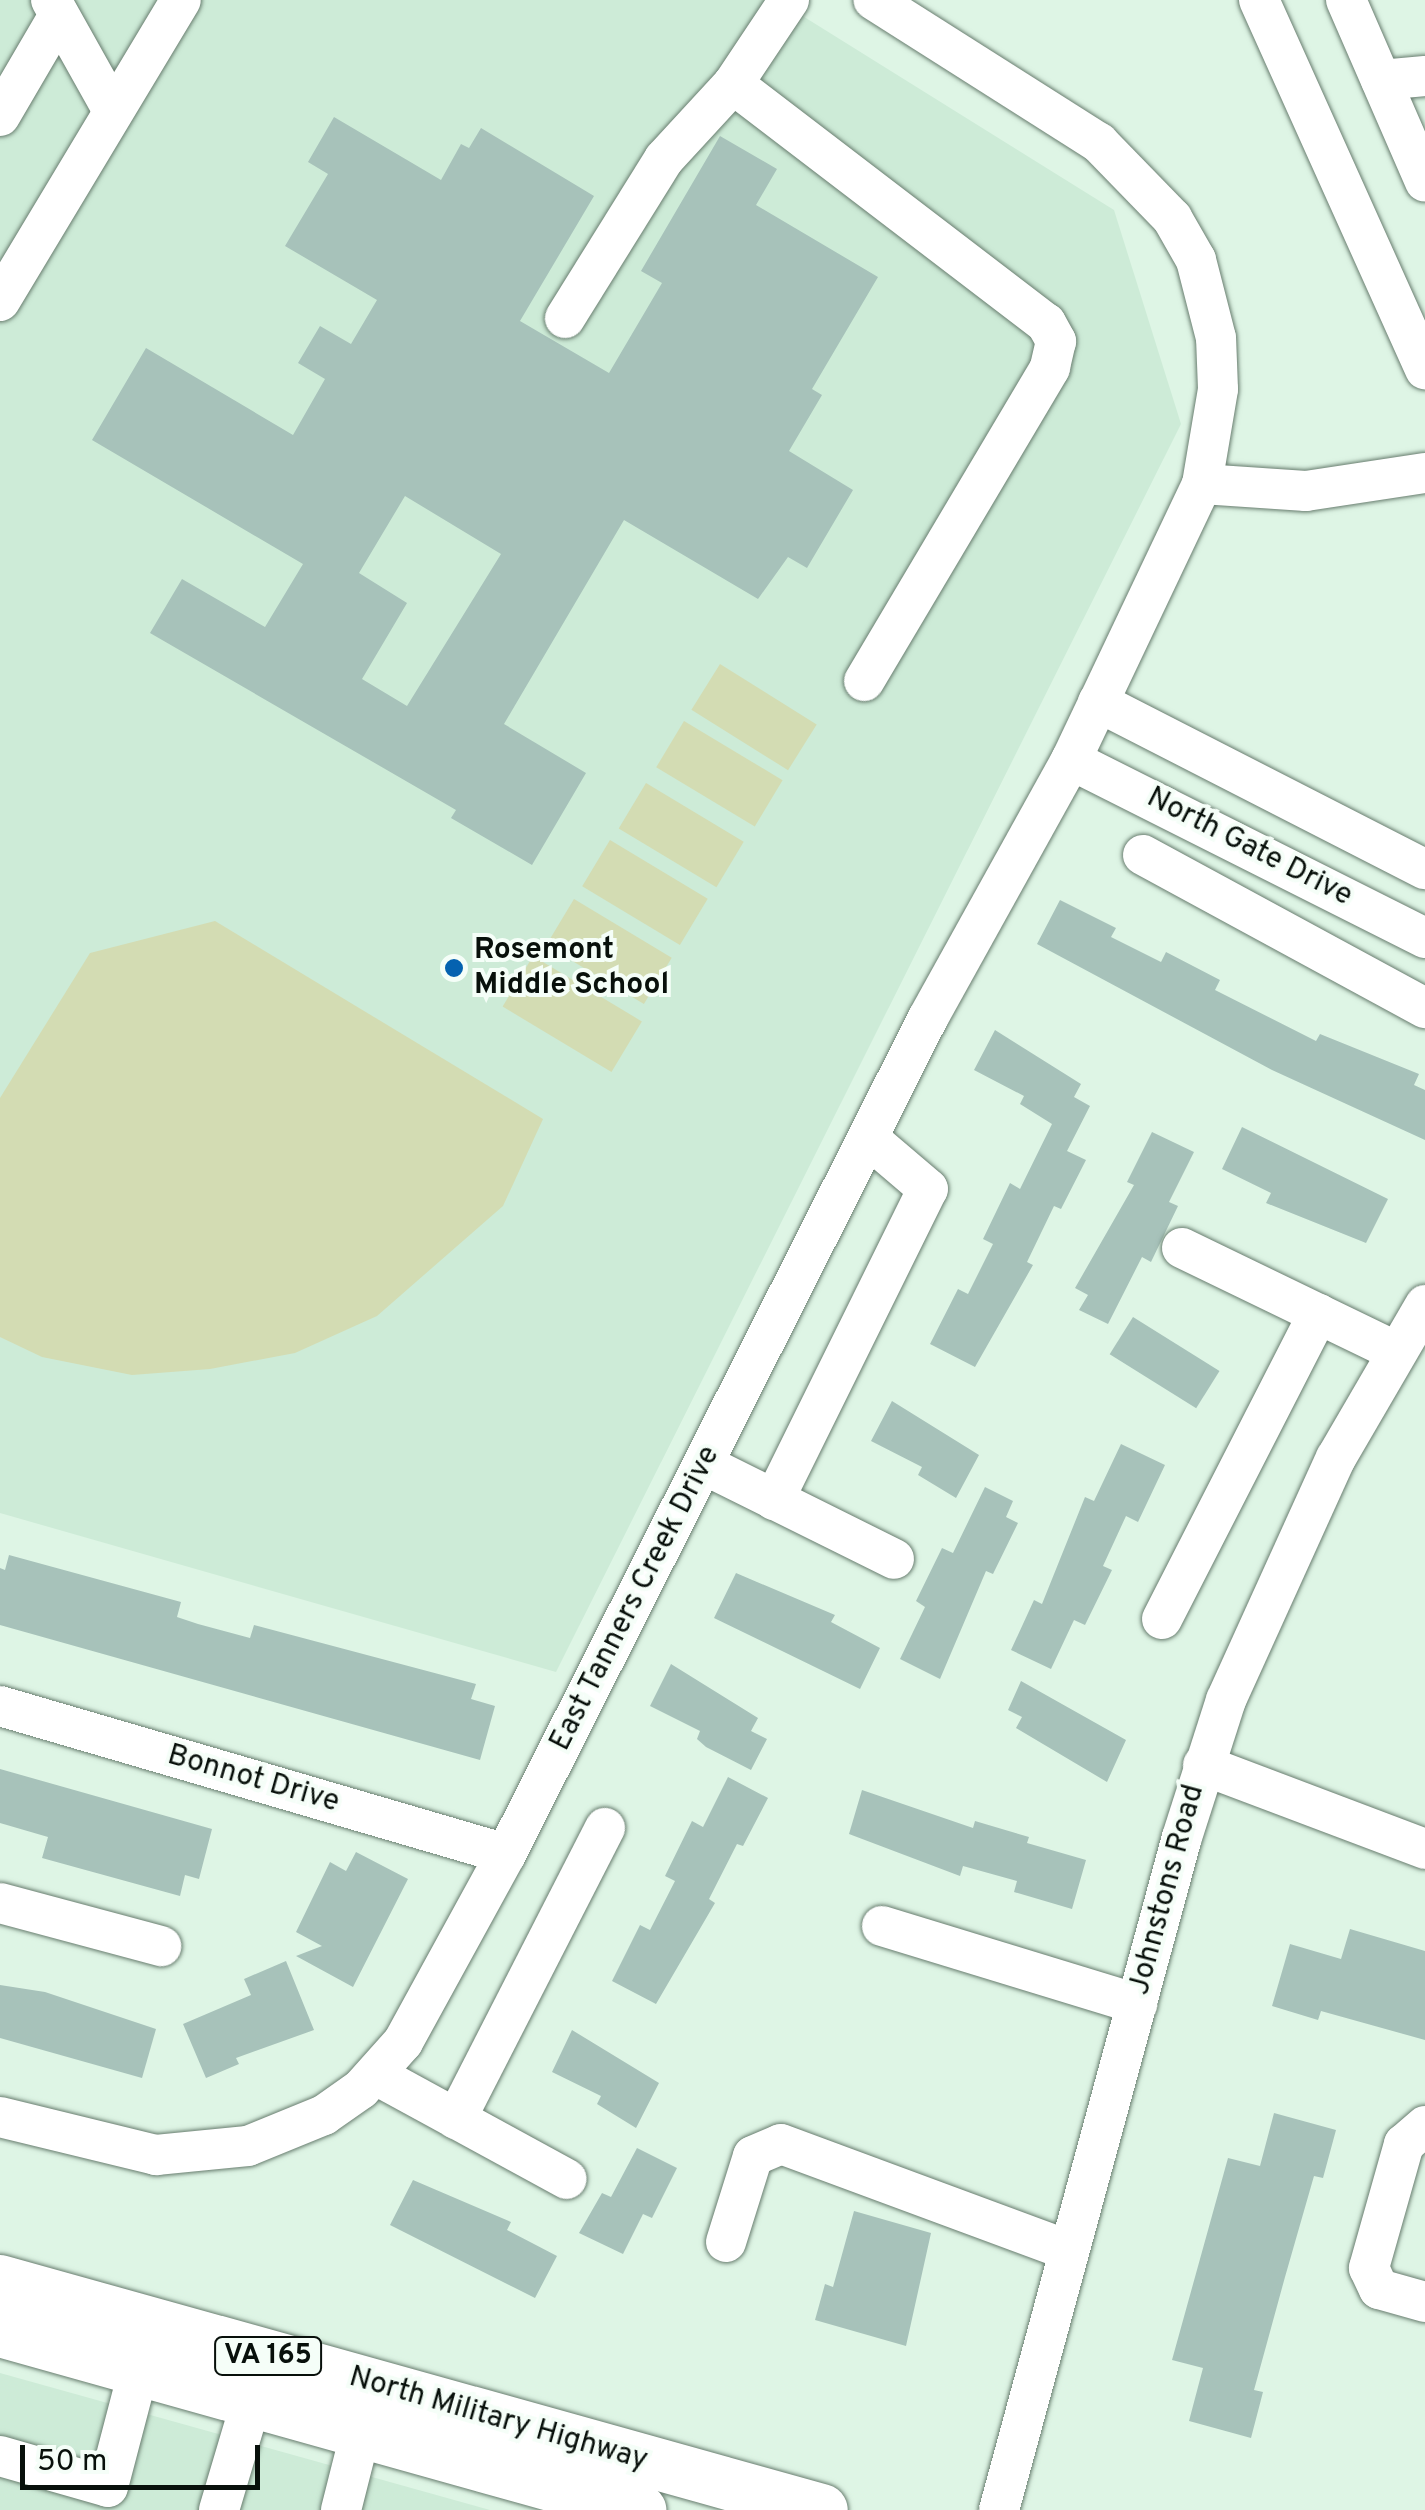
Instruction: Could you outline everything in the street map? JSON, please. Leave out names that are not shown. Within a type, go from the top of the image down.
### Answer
[{"type":"main road","name":"North Military Highway","points":[[0,2281],[252,2399],[367,2406]]},
{"type":"main road","name":"North Military Highway","points":[[0,2331],[145,2346],[367,2406],[620,2494],[822,2510]]},
{"type":"street","points":[[0,301],[181,0]]},
{"type":"street","points":[[565,318],[664,159],[733,84],[789,0]]},
{"type":"street","name":"East Tanners Creek Drive","points":[[0,2117],[119,2150],[202,2154],[291,2131],[376,2075],[422,2012],[506,1854],[868,1138],[1071,760],[1202,484],[1218,388],[1216,338],[1196,260],[1172,218],[1098,143],[874,0]]},
{"type":"street","points":[[1259,0],[1425,370]]},
{"type":"street","points":[[1346,0],[1425,182]]},
{"type":"street","points":[[55,7],[113,111]]},
{"type":"street","points":[[0,116],[55,7]]},
{"type":"street","points":[[1381,80],[1425,76]]},
{"type":"street","points":[[733,84],[1046,322],[1056,341],[1050,368],[864,681]]},
{"type":"street","points":[[1202,484],[1306,490],[1425,473]]},
{"type":"street","name":"North Gate Drive","points":[[1098,702],[1425,869]]},
{"type":"street","name":"North Gate Drive","points":[[1071,760],[1425,938]]},
{"type":"street","points":[[1144,855],[1425,1008]]},
{"type":"street","points":[[1320,950],[1348,898]]},
{"type":"street","points":[[774,1500],[928,1190],[868,1138]]},
{"type":"street","points":[[1182,1248],[1395,1351]]},
{"type":"street","name":"Johnstons Road","points":[[999,2510],[1203,1766],[1266,1601],[1395,1351],[1425,1305]]},
{"type":"street","points":[[1162,1619],[1318,1314]]},
{"type":"street","points":[[704,1466],[894,1559]]},
{"type":"street","name":"Bonnot Drive","points":[[0,1706],[506,1854]]},
{"type":"street","points":[[1203,1766],[1425,1849]]},
{"type":"street","points":[[456,2118],[605,1828]]},
{"type":"street","points":[[0,1903],[161,1946]]},
{"type":"street","points":[[882,1926],[1137,2004]]},
{"type":"street","points":[[376,2075],[567,2179]]},
{"type":"street","points":[[1425,2126],[1404,2144],[1369,2268],[1379,2288],[1425,2302]]},
{"type":"street","points":[[726,2242],[753,2156],[781,2144],[1068,2250]]},
{"type":"street","points":[[3,2468],[108,2487],[145,2346]]},
{"type":"street","points":[[219,2510],[252,2399]]},
{"type":"street","points":[[341,2510],[367,2406]]},
{"type":"shaded area","name":"Rosemont Middle School","points":[[0,0],[777,0],[1114,210],[1181,424],[556,1672],[0,1513]]},
{"type":"shaded area","points":[[720,664],[817,724],[788,770],[691,710]]},
{"type":"shaded area","points":[[684,721],[783,780],[755,827],[656,767]]},
{"type":"shaded area","points":[[646,783],[744,842],[716,887],[619,828]]},
{"type":"shaded area","points":[[610,840],[708,899],[680,945],[582,886]]},
{"type":"shaded area","points":[[574,899],[672,958],[644,1004],[546,945]]},
{"type":"shaded area","points":[[215,921],[543,1119],[503,1206],[377,1316],[295,1353],[210,1369],[132,1375],[42,1357],[0,1337],[0,1098],[90,953]]},
{"type":"shaded area","points":[[533,956],[642,1021],[611,1072],[503,1007]]},
{"type":"shaded area","points":[[0,2373],[490,2510],[0,2510]]},
{"type":"building","points":[[334,117],[441,180],[461,144],[469,148],[481,128],[594,196],[520,321],[609,373],[662,283],[641,271],[720,136],[777,169],[756,205],[878,277],[812,389],[822,395],[789,451],[853,490],[807,568],[788,557],[758,599],[624,520],[504,724],[586,773],[532,865],[451,818],[456,810],[150,633],[182,579],[265,627],[303,564],[92,440],[146,348],[293,435],[325,379],[298,363],[320,326],[351,344],[377,300],[285,246],[328,174],[308,162]],"holes":[[[405,496],[501,554],[407,706],[362,679],[407,603],[359,573]]]},
{"type":"building","points":[[1060,900],[1116,928],[1111,937],[1161,962],[1166,952],[1220,980],[1215,990],[1316,1041],[1320,1034],[1419,1074],[1414,1085],[1425,1090],[1425,1140],[1272,1070],[1037,944]]},
{"type":"building","points":[[995,1030],[1081,1084],[1074,1097],[1090,1106],[1067,1151],[1086,1160],[1061,1209],[1054,1206],[1027,1262],[1033,1265],[975,1367],[930,1344],[958,1289],[968,1294],[993,1244],[983,1239],[1010,1183],[1020,1189],[1052,1124],[1020,1104],[1024,1096],[974,1070]]},
{"type":"building","points":[[1242,1127],[1388,1199],[1366,1243],[1266,1203],[1271,1193],[1222,1169]]},
{"type":"building","points":[[1152,1132],[1194,1152],[1169,1202],[1178,1206],[1151,1262],[1142,1257],[1108,1324],[1079,1310],[1088,1295],[1075,1288],[1134,1185],[1127,1182]]},
{"type":"building","points":[[1133,1317],[1220,1371],[1196,1408],[1110,1354]]},
{"type":"building","points":[[892,1401],[979,1455],[956,1498],[918,1475],[922,1467],[871,1441]]},
{"type":"building","points":[[1121,1444],[1165,1465],[1138,1522],[1126,1516],[1103,1566],[1112,1570],[1085,1625],[1074,1620],[1051,1669],[1011,1650],[1034,1600],[1042,1604],[1085,1497],[1094,1501]]},
{"type":"building","points":[[985,1487],[1013,1501],[1006,1517],[1018,1523],[993,1574],[986,1571],[940,1679],[900,1659],[925,1607],[916,1601],[942,1548],[953,1553]]},
{"type":"building","points":[[9,1555],[181,1602],[177,1617],[198,1624],[250,1638],[254,1625],[476,1684],[471,1699],[495,1706],[480,1760],[0,1625],[0,1568],[5,1570]]},
{"type":"building","points":[[736,1573],[835,1615],[831,1622],[880,1648],[860,1689],[714,1618]]},
{"type":"building","points":[[671,1664],[758,1718],[751,1731],[767,1739],[751,1770],[706,1747],[697,1739],[700,1731],[650,1706]]},
{"type":"building","points":[[1021,1681],[1126,1740],[1107,1782],[1016,1728],[1022,1717],[1008,1710]]},
{"type":"building","points":[[0,1769],[212,1829],[199,1879],[185,1875],[180,1896],[42,1858],[48,1837],[0,1823]]},
{"type":"building","points":[[728,1777],[768,1798],[743,1846],[737,1844],[709,1899],[715,1903],[656,2004],[612,1981],[640,1925],[650,1930],[675,1881],[665,1876],[692,1821],[703,1827]]},
{"type":"building","points":[[862,1790],[973,1828],[975,1821],[1029,1837],[1027,1843],[1086,1860],[1072,1909],[1014,1892],[1017,1881],[963,1866],[960,1876],[849,1834]]},
{"type":"building","points":[[356,1852],[408,1879],[353,1987],[296,1956],[322,1946],[296,1932],[330,1862],[346,1871]]},
{"type":"building","points":[[1350,1929],[1425,1951],[1425,2040],[1321,2011],[1318,2020],[1272,2006],[1290,1944],[1341,1959]]},
{"type":"building","points":[[286,1961],[314,2030],[236,2058],[239,2064],[206,2078],[183,2024],[251,1995],[244,1979]]},
{"type":"building","points":[[0,1985],[45,1992],[156,2029],[142,2078],[0,2038]]},
{"type":"building","points":[[572,2030],[659,2083],[636,2128],[597,2104],[601,2096],[552,2072]]},
{"type":"building","points":[[1274,2113],[1336,2130],[1323,2178],[1314,2176],[1285,2277],[1254,2390],[1263,2392],[1251,2438],[1189,2421],[1203,2368],[1172,2360],[1228,2158],[1260,2166]]},
{"type":"building","points":[[637,2148],[677,2168],[652,2218],[643,2214],[623,2254],[579,2233],[602,2193],[611,2197]]},
{"type":"building","points":[[413,2180],[511,2222],[507,2230],[557,2256],[535,2298],[390,2225]]},
{"type":"building","points":[[854,2211],[931,2233],[906,2346],[815,2320],[825,2284],[833,2287]]},
{"type":"place","name":"Rosemont Middle School","points":[[454,968]]}]
